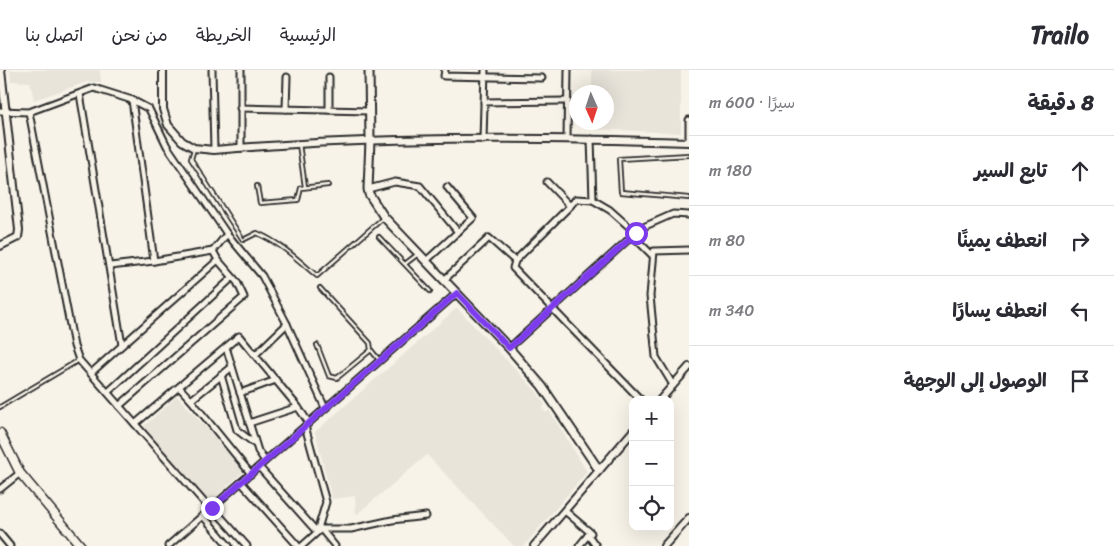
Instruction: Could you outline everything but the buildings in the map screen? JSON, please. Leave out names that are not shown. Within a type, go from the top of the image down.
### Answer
[{"type":"main road","points":[[369,70],[370,140],[368,194],[384,216],[509,348],[542,386],[599,470]]},
{"type":"main road","points":[[0,433],[20,473],[81,546]]},
{"type":"street","points":[[0,246],[13,240],[19,234],[3,111],[1,70]]},
{"type":"street","points":[[163,70],[163,109],[168,125],[182,141],[194,148],[214,150],[370,140],[591,139],[689,142],[689,120]]},
{"type":"street","points":[[212,70],[214,150]]},
{"type":"street","points":[[240,148],[241,70]]},
{"type":"street","points":[[445,70],[444,76],[542,78]]},
{"type":"street","points":[[483,140],[485,70]]},
{"type":"street","points":[[567,139],[568,70]]},
{"type":"street","points":[[286,109],[287,77]]},
{"type":"street","points":[[329,77],[329,110]]},
{"type":"street","points":[[3,111],[29,112],[94,88],[132,100],[149,108],[166,146],[227,234],[262,276],[287,324],[325,408]]},
{"type":"street","points":[[80,94],[122,345]]},
{"type":"street","points":[[132,100],[154,261]]},
{"type":"street","points":[[484,102],[568,101]]},
{"type":"street","points":[[240,108],[369,111]]},
{"type":"street","points":[[29,112],[74,346],[79,360],[246,546]]},
{"type":"street","points":[[591,139],[592,200]]},
{"type":"street","points":[[368,189],[395,182],[420,186],[458,232]]},
{"type":"street","points":[[547,182],[570,206]]},
{"type":"street","points":[[426,261],[474,218],[447,187]]},
{"type":"street","points":[[637,396],[513,268],[515,262],[576,199],[592,200],[610,210],[654,256]]},
{"type":"street","points":[[509,348],[641,228],[674,214],[689,215]]},
{"type":"street","points":[[110,266],[213,251],[227,234]]},
{"type":"street","points":[[444,280],[489,238],[515,262]]},
{"type":"street","points":[[673,385],[656,357],[650,296],[654,251],[689,250]]},
{"type":"street","points":[[119,406],[244,296],[237,282],[218,260],[213,251]]},
{"type":"street","points":[[91,373],[218,260]]},
{"type":"street","points":[[108,392],[232,278]]},
{"type":"street","points":[[172,545],[211,508],[457,293]]},
{"type":"street","points":[[255,355],[287,324]]},
{"type":"street","points":[[136,424],[238,336],[298,407],[307,424],[326,502],[319,530],[300,546],[241,482]]},
{"type":"street","points":[[226,347],[258,451],[265,461]]},
{"type":"street","points":[[191,400],[232,367]]},
{"type":"street","points":[[663,396],[689,367]]},
{"type":"street","points":[[221,375],[237,430],[256,445]]},
{"type":"street","points":[[240,393],[276,380]]},
{"type":"street","points":[[179,387],[251,474]]},
{"type":"street","points":[[249,423],[298,407]]},
{"type":"street","points":[[534,546],[629,436]]},
{"type":"street","points":[[259,466],[335,546]]},
{"type":"street","points":[[0,489],[20,473]]},
{"type":"street","points":[[564,510],[591,533],[579,546]]},
{"type":"street","points":[[203,516],[230,546]]},
{"type":"street","points":[[319,530],[350,529],[392,520],[426,516]]},
{"type":"street","points":[[664,546],[689,518]]},
{"type":"street","points":[[0,534],[10,546]]},
{"type":"street","points":[[588,536],[596,546]]},
{"type":"lane","points":[[298,144],[305,187]]},
{"type":"lane","points":[[194,148],[191,159],[243,240],[257,233],[269,238],[286,249],[317,276],[384,216]]},
{"type":"lane","points":[[689,155],[619,158],[621,192],[689,198]]},
{"type":"lane","points":[[257,186],[260,203],[298,200],[301,188],[328,185]]},
{"type":"lane","points":[[379,237],[430,291]]},
{"type":"lane","points":[[405,264],[419,253]]},
{"type":"lane","points":[[320,288],[370,343],[371,350],[380,360]]},
{"type":"lane","points":[[317,345],[329,376],[334,378],[337,378],[371,350]]},
{"type":"lane","points":[[0,407],[79,360]]},
{"type":"shaded area","points":[[10,70],[100,70],[101,82],[87,82],[34,100],[30,82],[11,81]]},
{"type":"shaded area","points":[[592,70],[681,70],[681,133],[614,130],[614,85],[592,85]]},
{"type":"shaded area","points":[[457,308],[536,391],[545,405],[542,408],[546,413],[549,410],[586,470],[586,473],[524,546],[514,546],[427,455],[356,515],[355,496],[332,499],[315,432]]},
{"type":"shaded area","points":[[177,396],[245,470],[210,502],[142,428]]},
{"type":"route","points":[[212,508],[457,293],[509,348],[636,233]]}]
